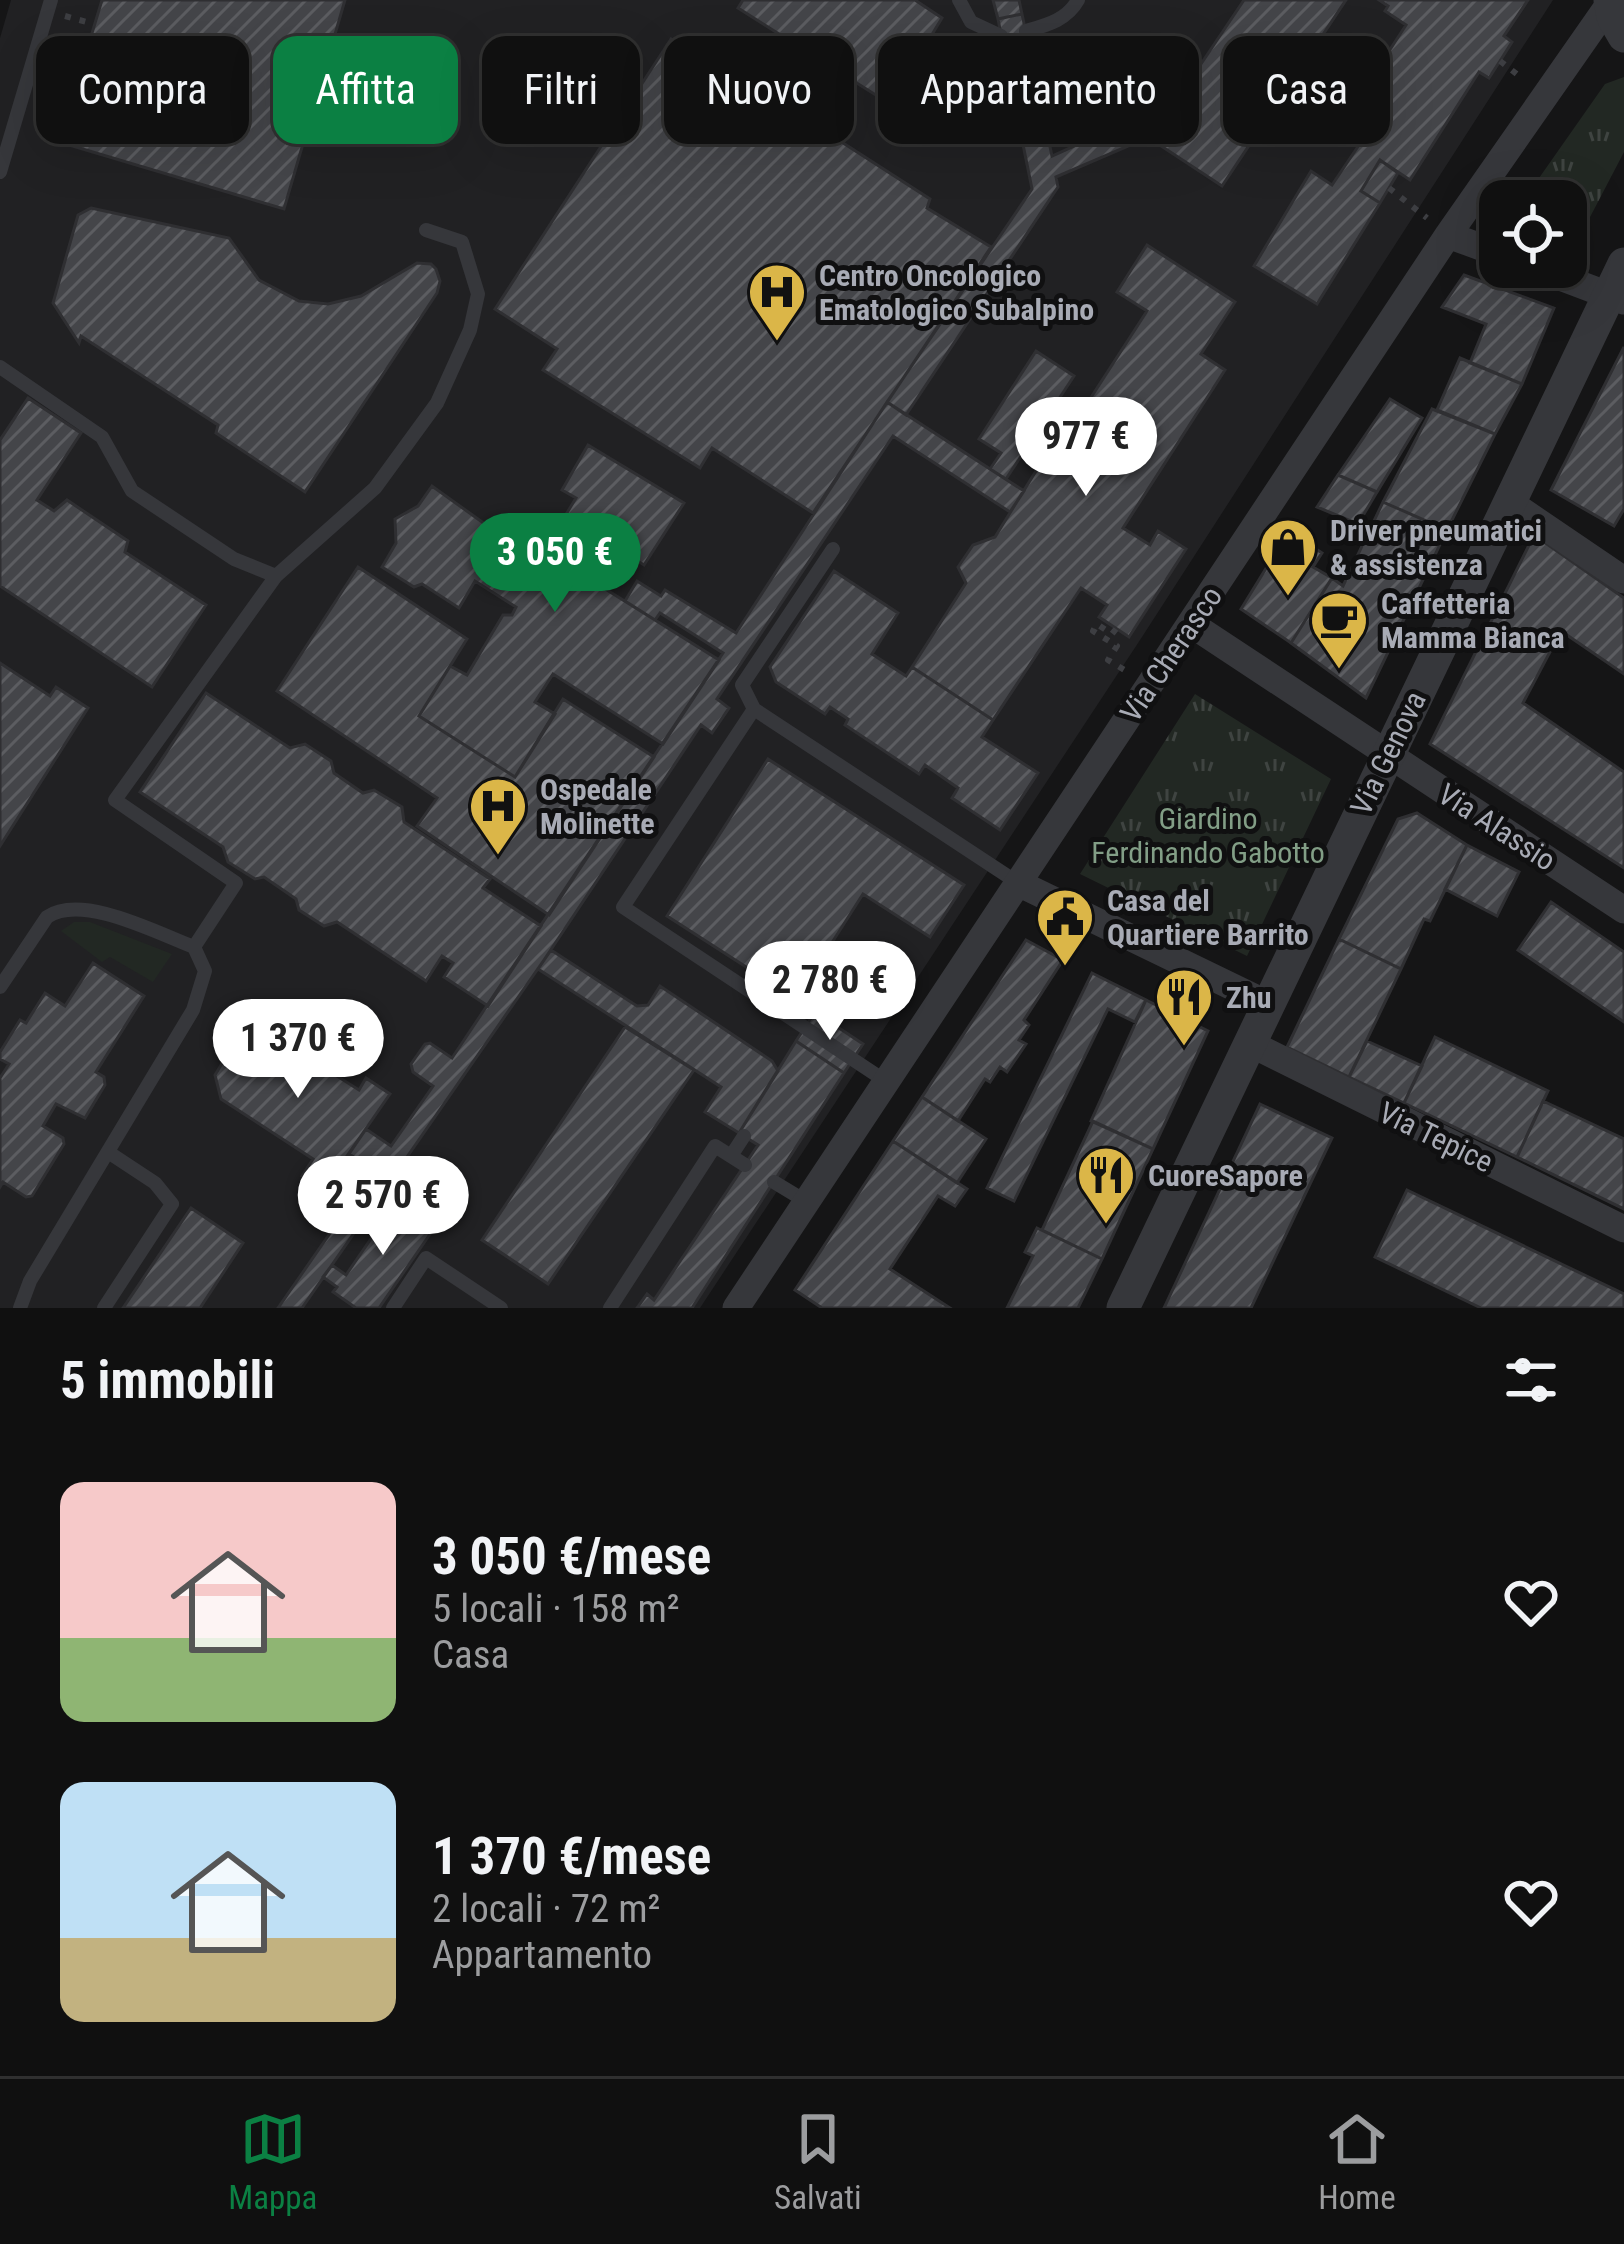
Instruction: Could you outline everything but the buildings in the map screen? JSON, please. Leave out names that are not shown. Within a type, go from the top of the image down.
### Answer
[{"type":"street","points":[[1610,1],[1624,35]]},
{"type":"street","name":"Via Cherasco","points":[[736,1308],[1448,235],[1610,1]]},
{"type":"street","points":[[1448,235],[1479,246]]},
{"type":"street","name":"Via Genova","points":[[1123,1308],[1509,502],[1616,298],[1624,264]]},
{"type":"street","points":[[1587,287],[1616,298]]},
{"type":"street","points":[[1509,502],[1624,580]]},
{"type":"street","name":"Via Alassio","points":[[1191,624],[1624,910]]},
{"type":"street","points":[[1018,883],[1268,1004]]},
{"type":"street","name":"Via Tepice","points":[[1250,1042],[1624,1229]]},
{"type":"lane","points":[[0,172],[51,0]]},
{"type":"lane","points":[[958,0],[971,22],[1001,36]]},
{"type":"lane","points":[[1026,31],[1054,23],[1072,11],[1078,0]]},
{"type":"lane","points":[[194,947],[236,883],[115,800],[276,576],[375,488],[437,403],[470,330],[478,294],[462,242],[426,230]]},
{"type":"lane","points":[[0,368],[102,437],[132,491],[234,559],[276,576]]},
{"type":"lane","points":[[833,549],[742,685],[754,709],[1018,883]]},
{"type":"lane","points":[[754,709],[622,907],[807,1037],[887,1082]]},
{"type":"lane","points":[[0,987],[47,917],[57,910],[91,909],[194,947],[205,971],[193,1010],[30,1281],[20,1308]]},
{"type":"lane","points":[[610,1308],[715,1146],[738,1160],[744,1136]]},
{"type":"lane","points":[[104,1308],[172,1204],[155,1183],[108,1152]]},
{"type":"lane","points":[[774,1182],[807,1202]]},
{"type":"lane","points":[[393,1308],[426,1258],[501,1308]]},
{"type":"path","points":[[1389,188],[1448,235]]},
{"type":"path","points":[[1116,628],[1112,634],[1097,624],[1093,631],[1117,646],[1108,660],[1149,686]]},
{"type":"shaded area","name":"Ospedale Molinette","points":[[11,0],[1553,0],[1142,637],[700,1308],[0,1308],[0,38]]},
{"type":"green space","points":[[1624,77],[1624,152],[1587,223],[1587,180],[1538,180],[1605,84]]},
{"type":"green space","name":"Giardino Ferdinando Gabotto","points":[[1195,694],[1331,779],[1247,956],[1080,874]]},
{"type":"green space","points":[[74,922],[90,922],[172,954],[153,982],[110,957],[102,962],[61,931]]},
{"type":"place","name":"Centro Oncologico Ematologico Subalpino","points":[[777,343]]},
{"type":"place","name":"Driver pneumatici & assistenza","points":[[1288,598]]},
{"type":"place","name":"Caffetteria Mamma Bianca","points":[[1339,671]]},
{"type":"place","name":"Ospedale Molinette","points":[[498,857]]},
{"type":"place","name":"Casa del Quartiere Barrito","points":[[1065,968]]},
{"type":"place","name":"Zhu","points":[[1184,1048]]},
{"type":"place","name":"CuoreSapore","points":[[1106,1226]]}]
